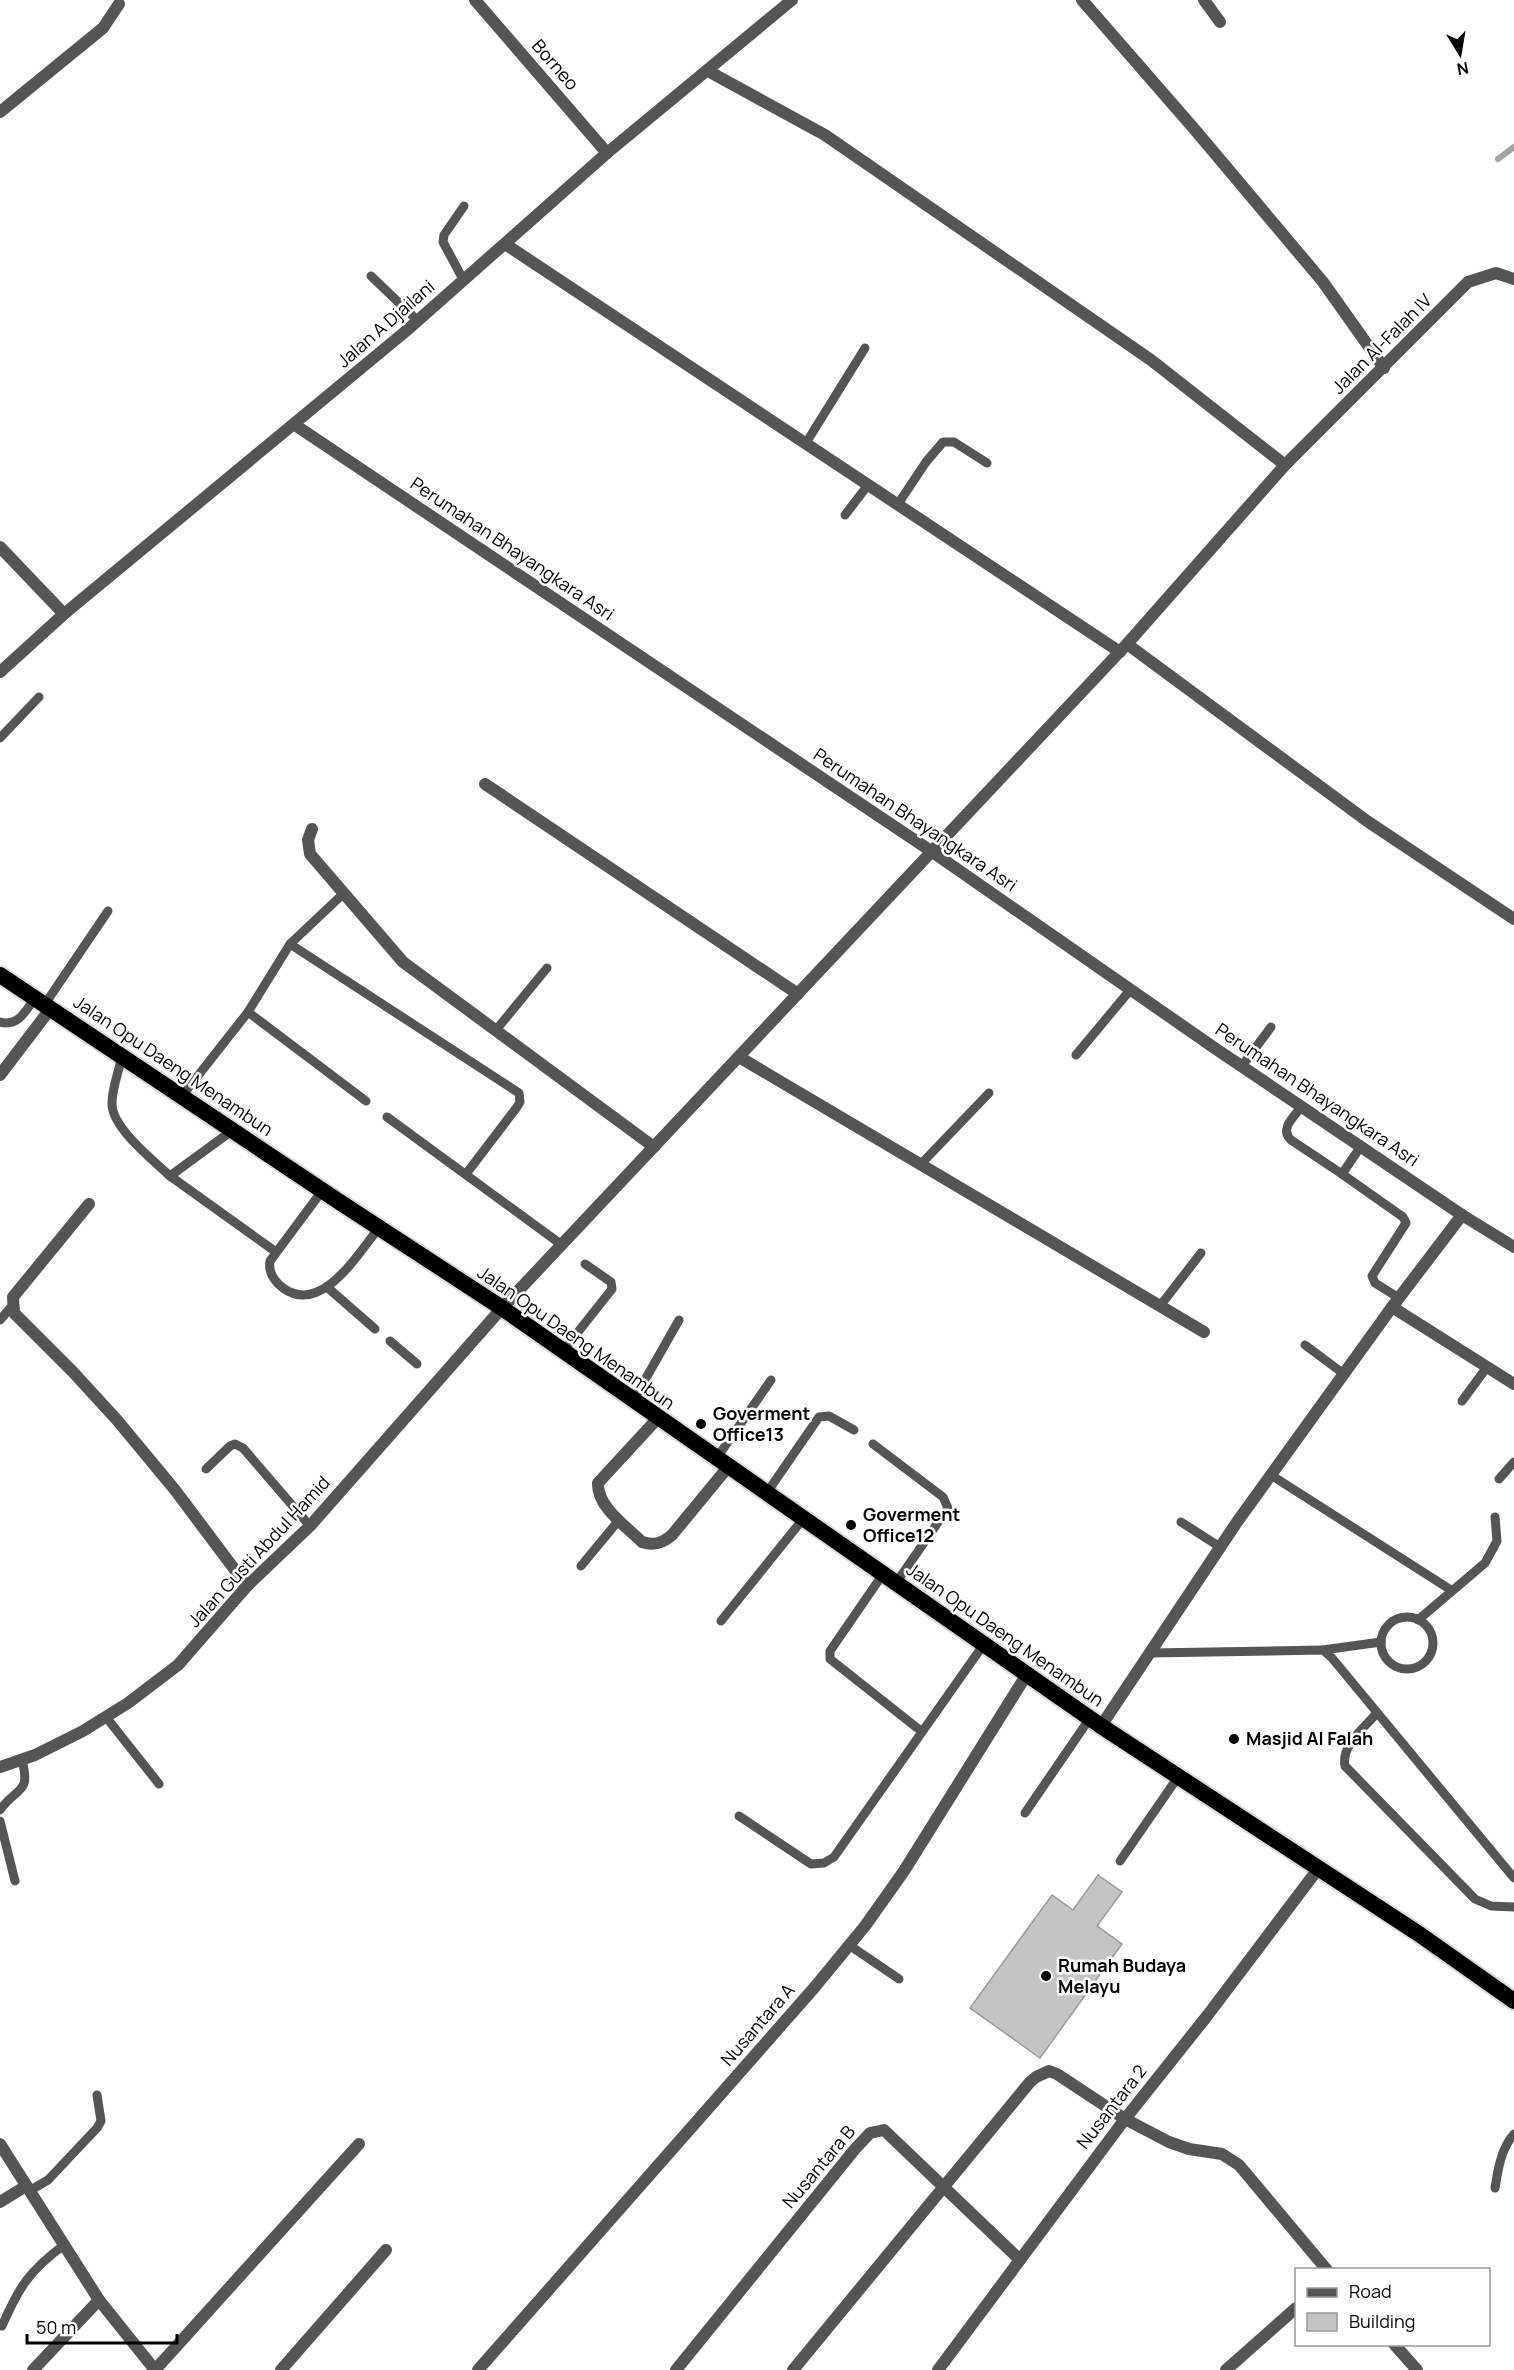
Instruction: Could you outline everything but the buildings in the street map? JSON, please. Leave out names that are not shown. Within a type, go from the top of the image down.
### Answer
[{"type":"highway","name":"Jalan Opu Daeng Menambun","points":[[1,977],[44,1003],[322,1191],[502,1308],[1095,1722],[1419,1934],[1514,2001]]},
{"type":"street","name":"Borneo","points":[[475,0],[607,153]]},
{"type":"street","name":"Jalan A Djailani","points":[[0,672],[64,614],[418,321],[607,153],[792,0]]},
{"type":"street","points":[[1082,0],[1323,282],[1384,368]]},
{"type":"street","points":[[1204,0],[1220,22]]},
{"type":"street","points":[[0,112],[103,28],[119,4]]},
{"type":"street","points":[[708,71],[825,135],[1150,360],[1286,465]]},
{"type":"street","points":[[505,244],[868,485],[1124,648],[1366,821],[1514,919]]},
{"type":"street","name":"Jalan Al-Falah IV","points":[[931,851],[1124,648],[1286,465],[1468,282],[1496,273],[1514,279]]},
{"type":"street","name":"Perumahan Bhayangkara Asri","points":[[295,425],[931,851],[1462,1215],[1514,1246]]},
{"type":"street","points":[[0,547],[64,614]]},
{"type":"street","points":[[485,784],[798,994]]},
{"type":"street","points":[[312,829],[308,840],[310,854],[403,962],[654,1147]]},
{"type":"street","name":"Jalan Gusti Abdul Hamid","points":[[0,1767],[22,1760],[83,1731],[128,1703],[178,1665],[247,1586],[310,1526],[502,1308],[931,851]]},
{"type":"street","points":[[0,1076],[44,1003]]},
{"type":"street","points":[[739,1057],[1204,1332]]},
{"type":"street","points":[[89,1204],[13,1297],[12,1306],[18,1319],[74,1372],[153,1464],[247,1586]]},
{"type":"street","points":[[1095,1722],[1150,1653],[1271,1475],[1395,1303],[1462,1215]]},
{"type":"street","points":[[1395,1303],[1514,1384]]},
{"type":"street","points":[[658,1418],[598,1482],[598,1492],[603,1503],[642,1542],[648,1544],[664,1542],[722,1463]]},
{"type":"street","name":"Nusantara A","points":[[478,2370],[849,1945],[904,1871],[1027,1674]]},
{"type":"street","name":"Nusantara 2","points":[[938,2370],[1125,2119],[1208,2016],[1318,1869]]},
{"type":"street","points":[[793,2370],[1030,2082],[1049,2071],[1125,2119],[1169,2142],[1189,2149],[1222,2154],[1239,2165],[1325,2268]]},
{"type":"street","name":"Nusantara B","points":[[676,2370],[870,2133],[884,2130],[943,2187]]},
{"type":"street","points":[[0,2144],[99,2300],[155,2370],[359,2144]]},
{"type":"street","points":[[943,2187],[1019,2259]]},
{"type":"street","points":[[0,2202],[27,2188]]},
{"type":"street","points":[[281,2370],[386,2250]]},
{"type":"street","points":[[33,2370],[99,2300]]},
{"type":"street","points":[[1226,2370],[1295,2309]]},
{"type":"street","points":[[1396,2346],[1417,2370]]},
{"type":"lane","points":[[464,206],[444,235],[443,242],[464,281]]},
{"type":"lane","points":[[371,276],[418,321]]},
{"type":"lane","points":[[806,443],[865,348]]},
{"type":"lane","points":[[898,504],[926,462],[943,442],[954,442],[987,463]]},
{"type":"lane","points":[[845,515],[868,485]]},
{"type":"lane","points":[[0,738],[39,697]]},
{"type":"lane","points":[[182,1096],[248,1012],[290,944],[343,894]]},
{"type":"lane","points":[[0,1022],[9,1024],[16,1021],[44,1003],[108,911]]},
{"type":"lane","points":[[290,944],[519,1093],[520,1102],[517,1107],[466,1174]]},
{"type":"lane","points":[[496,1030],[546,968]]},
{"type":"lane","points":[[1076,1055],[1131,989]]},
{"type":"lane","points":[[248,1012],[366,1101]]},
{"type":"lane","points":[[1242,1066],[1271,1027]]},
{"type":"lane","points":[[122,1056],[112,1103],[114,1114],[126,1132],[170,1176],[276,1252]]},
{"type":"lane","points":[[921,1164],[990,1093]]},
{"type":"lane","points":[[1302,1107],[1288,1124],[1287,1136],[1402,1217],[1406,1223],[1372,1276],[1375,1283],[1395,1303]]},
{"type":"lane","points":[[387,1117],[562,1245]]},
{"type":"lane","points":[[170,1176],[233,1130]]},
{"type":"lane","points":[[1342,1174],[1361,1146]]},
{"type":"lane","points":[[322,1191],[270,1261],[268,1269],[275,1281],[285,1290],[298,1296],[311,1295],[327,1287],[379,1228]]},
{"type":"lane","points":[[1160,1306],[1201,1253]]},
{"type":"lane","points":[[563,1351],[612,1289],[611,1282],[585,1264]]},
{"type":"lane","points":[[327,1287],[375,1329]]},
{"type":"lane","points":[[0,1320],[12,1306]]},
{"type":"lane","points":[[633,1401],[679,1320]]},
{"type":"lane","points":[[390,1341],[417,1364]]},
{"type":"lane","points":[[1305,1345],[1344,1374]]},
{"type":"lane","points":[[1462,1401],[1487,1367]]},
{"type":"lane","points":[[722,1463],[771,1380]]},
{"type":"lane","points":[[766,1494],[819,1417],[829,1416],[854,1430]]},
{"type":"lane","points":[[206,1469],[230,1446],[235,1444],[243,1448],[310,1526]]},
{"type":"lane","points":[[873,1444],[943,1497],[948,1508],[830,1652],[830,1659],[921,1731]]},
{"type":"lane","points":[[1499,1479],[1514,1462]]},
{"type":"lane","points":[[1271,1475],[1451,1590]]},
{"type":"lane","points":[[1418,1620],[1485,1563],[1497,1541],[1495,1517]]},
{"type":"lane","points":[[721,1621],[802,1519]]},
{"type":"lane","points":[[581,1566],[619,1520]]},
{"type":"lane","points":[[1181,1522],[1220,1547]]},
{"type":"lane","points":[[1400,1618],[1418,1620],[1427,1626],[1433,1639],[1431,1654],[1421,1665],[1407,1669],[1393,1665],[1383,1654],[1381,1642],[1387,1626],[1400,1618]]},
{"type":"lane","points":[[1150,1653],[1323,1650],[1381,1642]]},
{"type":"lane","points":[[739,1816],[811,1864],[824,1863],[834,1857],[984,1644]]},
{"type":"lane","points":[[1323,1650],[1514,1878]]},
{"type":"lane","points":[[1377,1713],[1346,1748],[1345,1766],[1475,1899],[1491,1906],[1514,1907]]},
{"type":"lane","points":[[106,1717],[159,1784]]},
{"type":"lane","points":[[1025,1813],[1095,1722]]},
{"type":"lane","points":[[0,1810],[24,1786],[26,1778],[22,1760]]},
{"type":"lane","points":[[1120,1861],[1178,1778]]},
{"type":"lane","points":[[0,1821],[15,1881]]},
{"type":"lane","points":[[849,1945],[899,1979]]},
{"type":"lane","points":[[27,2188],[48,2180],[97,2128],[101,2121],[98,2096]]},
{"type":"lane","points":[[1495,2188],[1499,2162],[1514,2134]]},
{"type":"lane","points":[[2,2326],[29,2275],[39,2263],[64,2245]]},
{"type":"waterway","points":[[1498,159],[1514,147]]},
{"type":"place","name":"Goverment Office13","points":[[701,1424]]},
{"type":"place","name":"Goverment Office12","points":[[851,1525]]},
{"type":"place","name":"Masjid Al Falah","points":[[1234,1739]]},
{"type":"place","name":"Rumah Budaya Melayu","points":[[1046,1976]]}]
